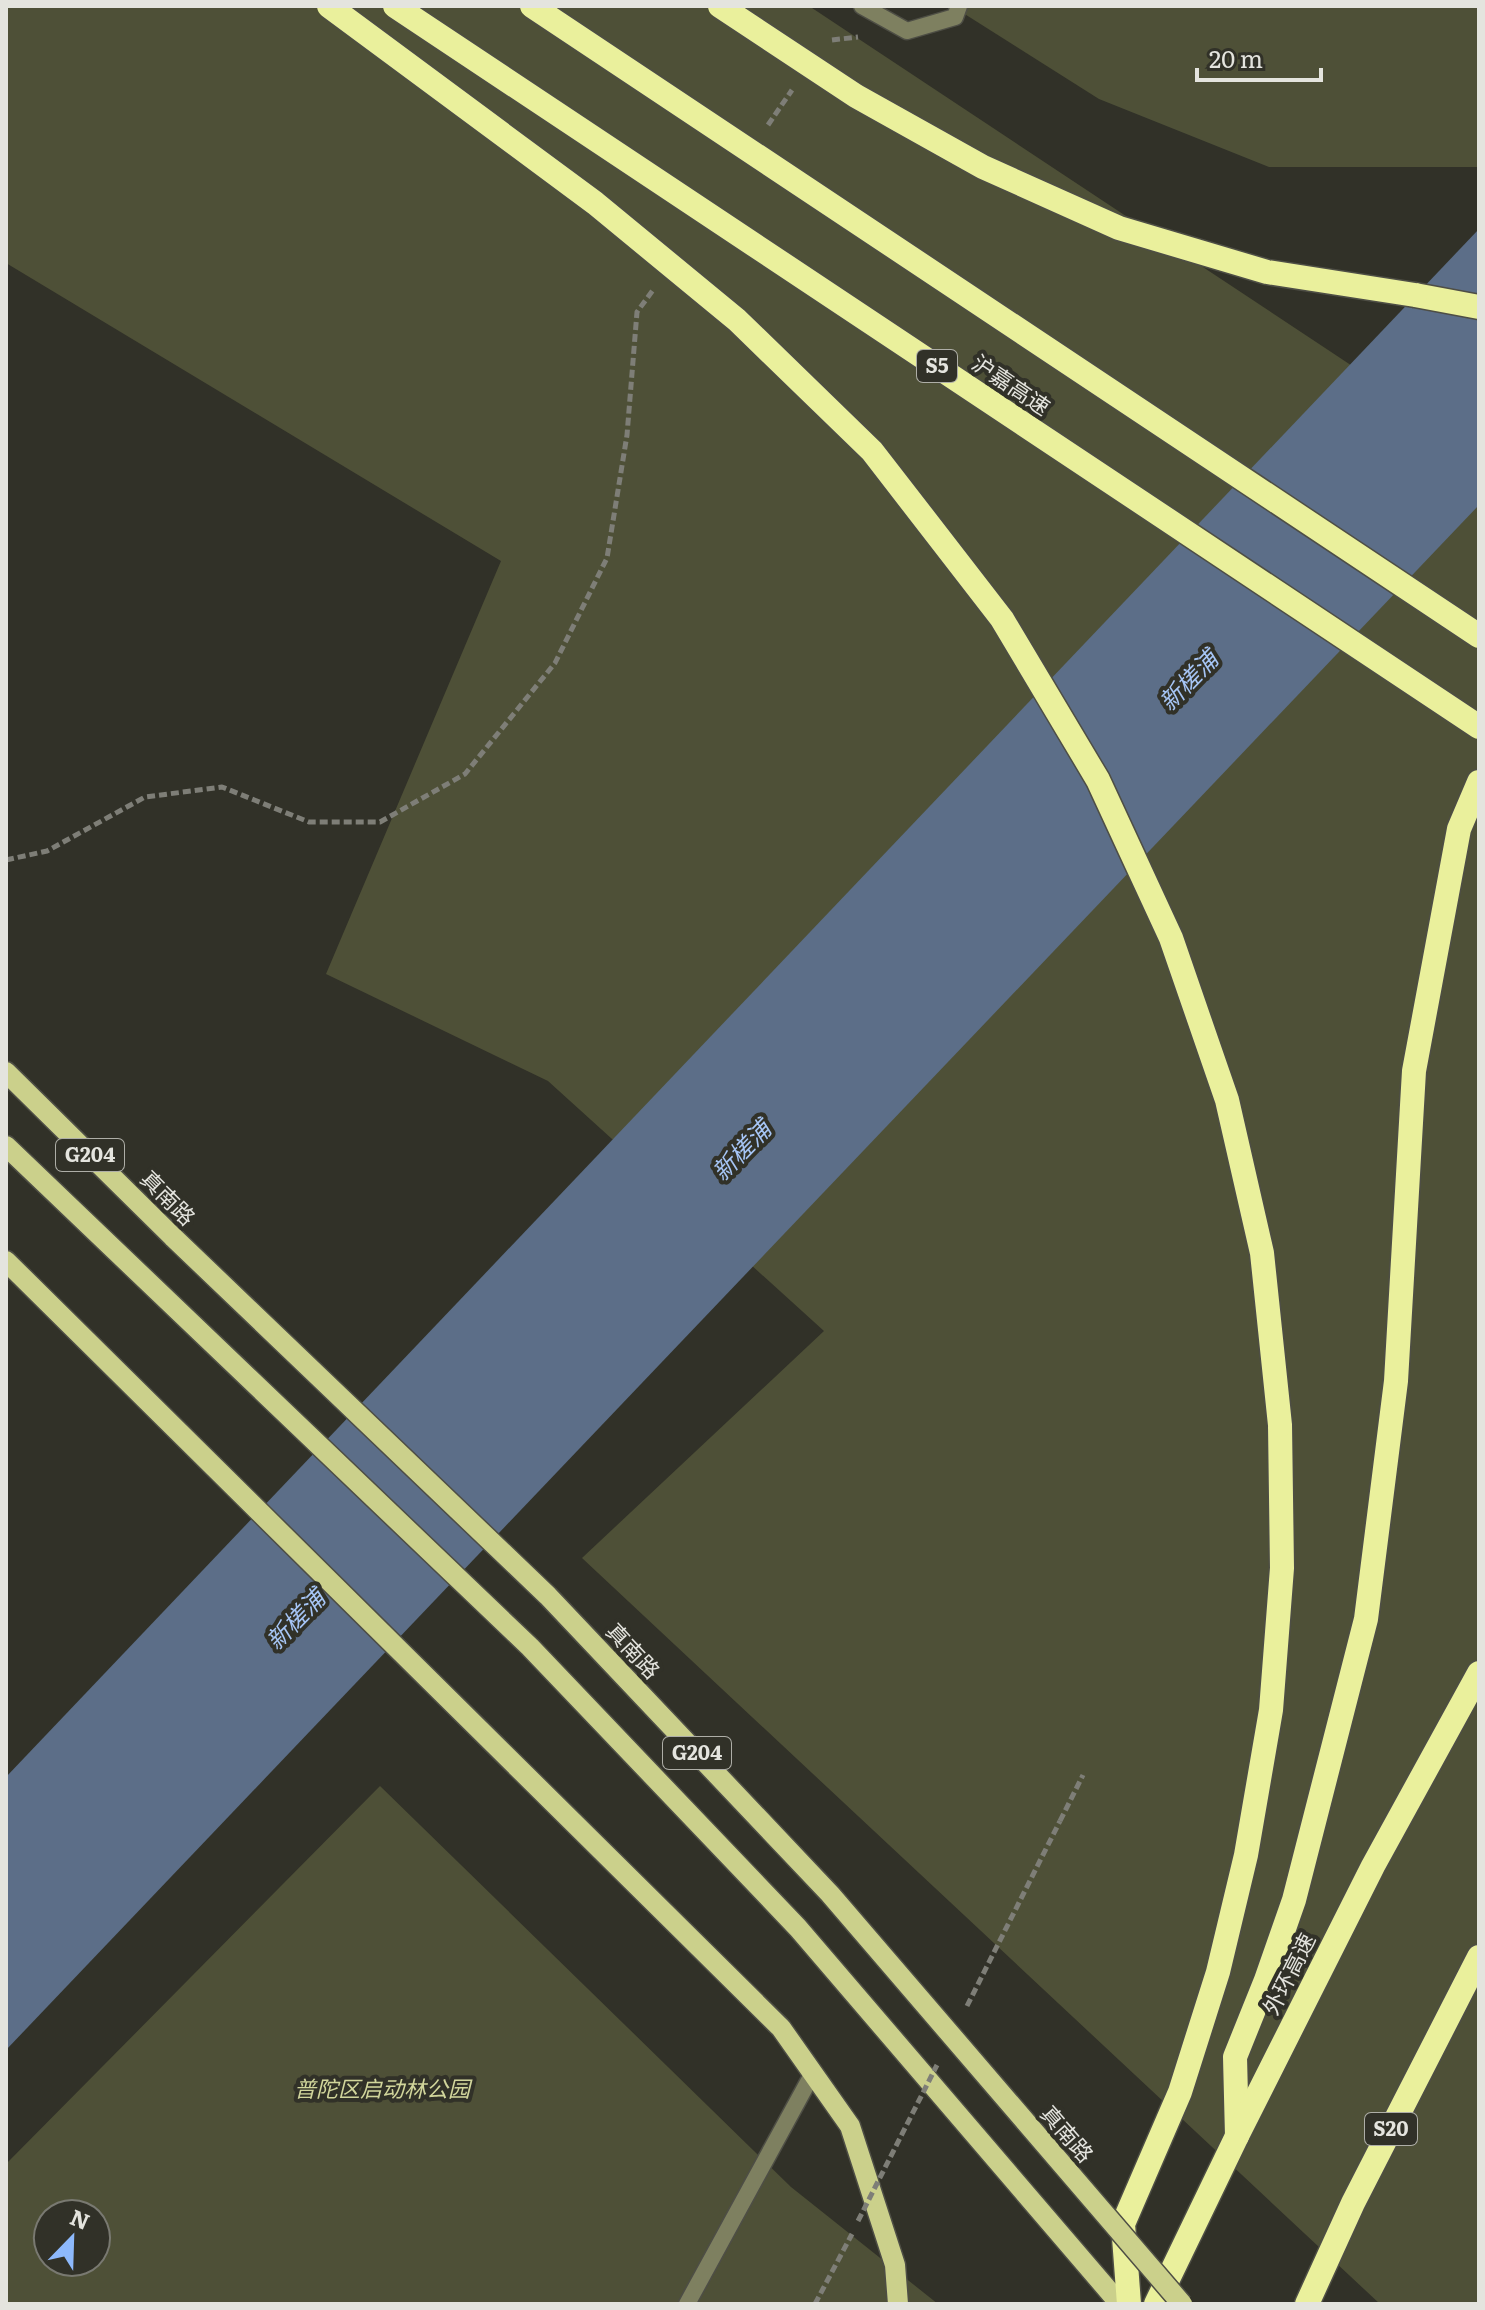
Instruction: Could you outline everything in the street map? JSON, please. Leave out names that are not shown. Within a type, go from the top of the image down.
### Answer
[{"type":"highway","points":[[329,6],[595,203],[737,320],[872,451],[1002,619],[1098,780],[1171,938],[1222,1085],[1262,1253],[1280,1425],[1282,1568],[1271,1710],[1246,1855],[1218,1972],[1180,2092],[1123,2224],[1129,2304]]},
{"type":"highway","name":"沪嘉高速","points":[[395,6],[1479,727]]},
{"type":"highway","points":[[532,6],[1479,636]]},
{"type":"highway","points":[[720,6],[856,96],[983,167],[1119,228],[1267,272],[1479,307]]},
{"type":"highway","points":[[1415,295],[1479,292]]},
{"type":"highway","points":[[1237,2136],[1235,2057],[1294,1900],[1366,1619],[1396,1381],[1414,1071],[1459,829],[1479,782]]},
{"type":"highway","name":"外环高速","points":[[1156,2304],[1373,1866],[1479,1673]]},
{"type":"highway","name":"S20","points":[[1307,2304],[1353,2203],[1479,1957]]},
{"type":"main road","name":"真南路","points":[[6,1072],[570,1619],[830,1894],[1182,2304]]},
{"type":"main road","name":"G204","points":[[6,1146],[530,1647],[798,1928],[1120,2304]]},
{"type":"main road","points":[[6,1261],[781,2028],[850,2126],[895,2265],[898,2304]]},
{"type":"lane","points":[[862,6],[907,31],[955,17],[959,6]]},
{"type":"lane","points":[[687,2304],[813,2073]]},
{"type":"path","points":[[826,41],[907,31]]},
{"type":"path","points":[[763,131],[799,80]]},
{"type":"path","points":[[6,860],[47,851],[145,797],[222,787],[309,822],[380,822],[465,774],[555,663],[607,558],[627,435],[637,312],[655,287]]},
{"type":"path","points":[[967,2007],[1083,1775]]},
{"type":"path","points":[[815,2304],[940,2061]]},
{"type":"green space","points":[[6,6],[809,6],[1479,450],[1479,2304],[1380,2304],[582,1558],[824,1331],[548,1081],[326,974],[501,561],[6,263]]},
{"type":"green space","points":[[952,6],[1479,6],[1479,167],[1269,167],[1099,99]]},
{"type":"green space","name":"普陀区启动林公园","points":[[380,1786],[791,2187],[938,2304],[6,2304],[6,2164]]},
{"type":"water","name":"新槎浦","points":[[1479,229],[1479,505],[6,2050],[6,1777]]}]
